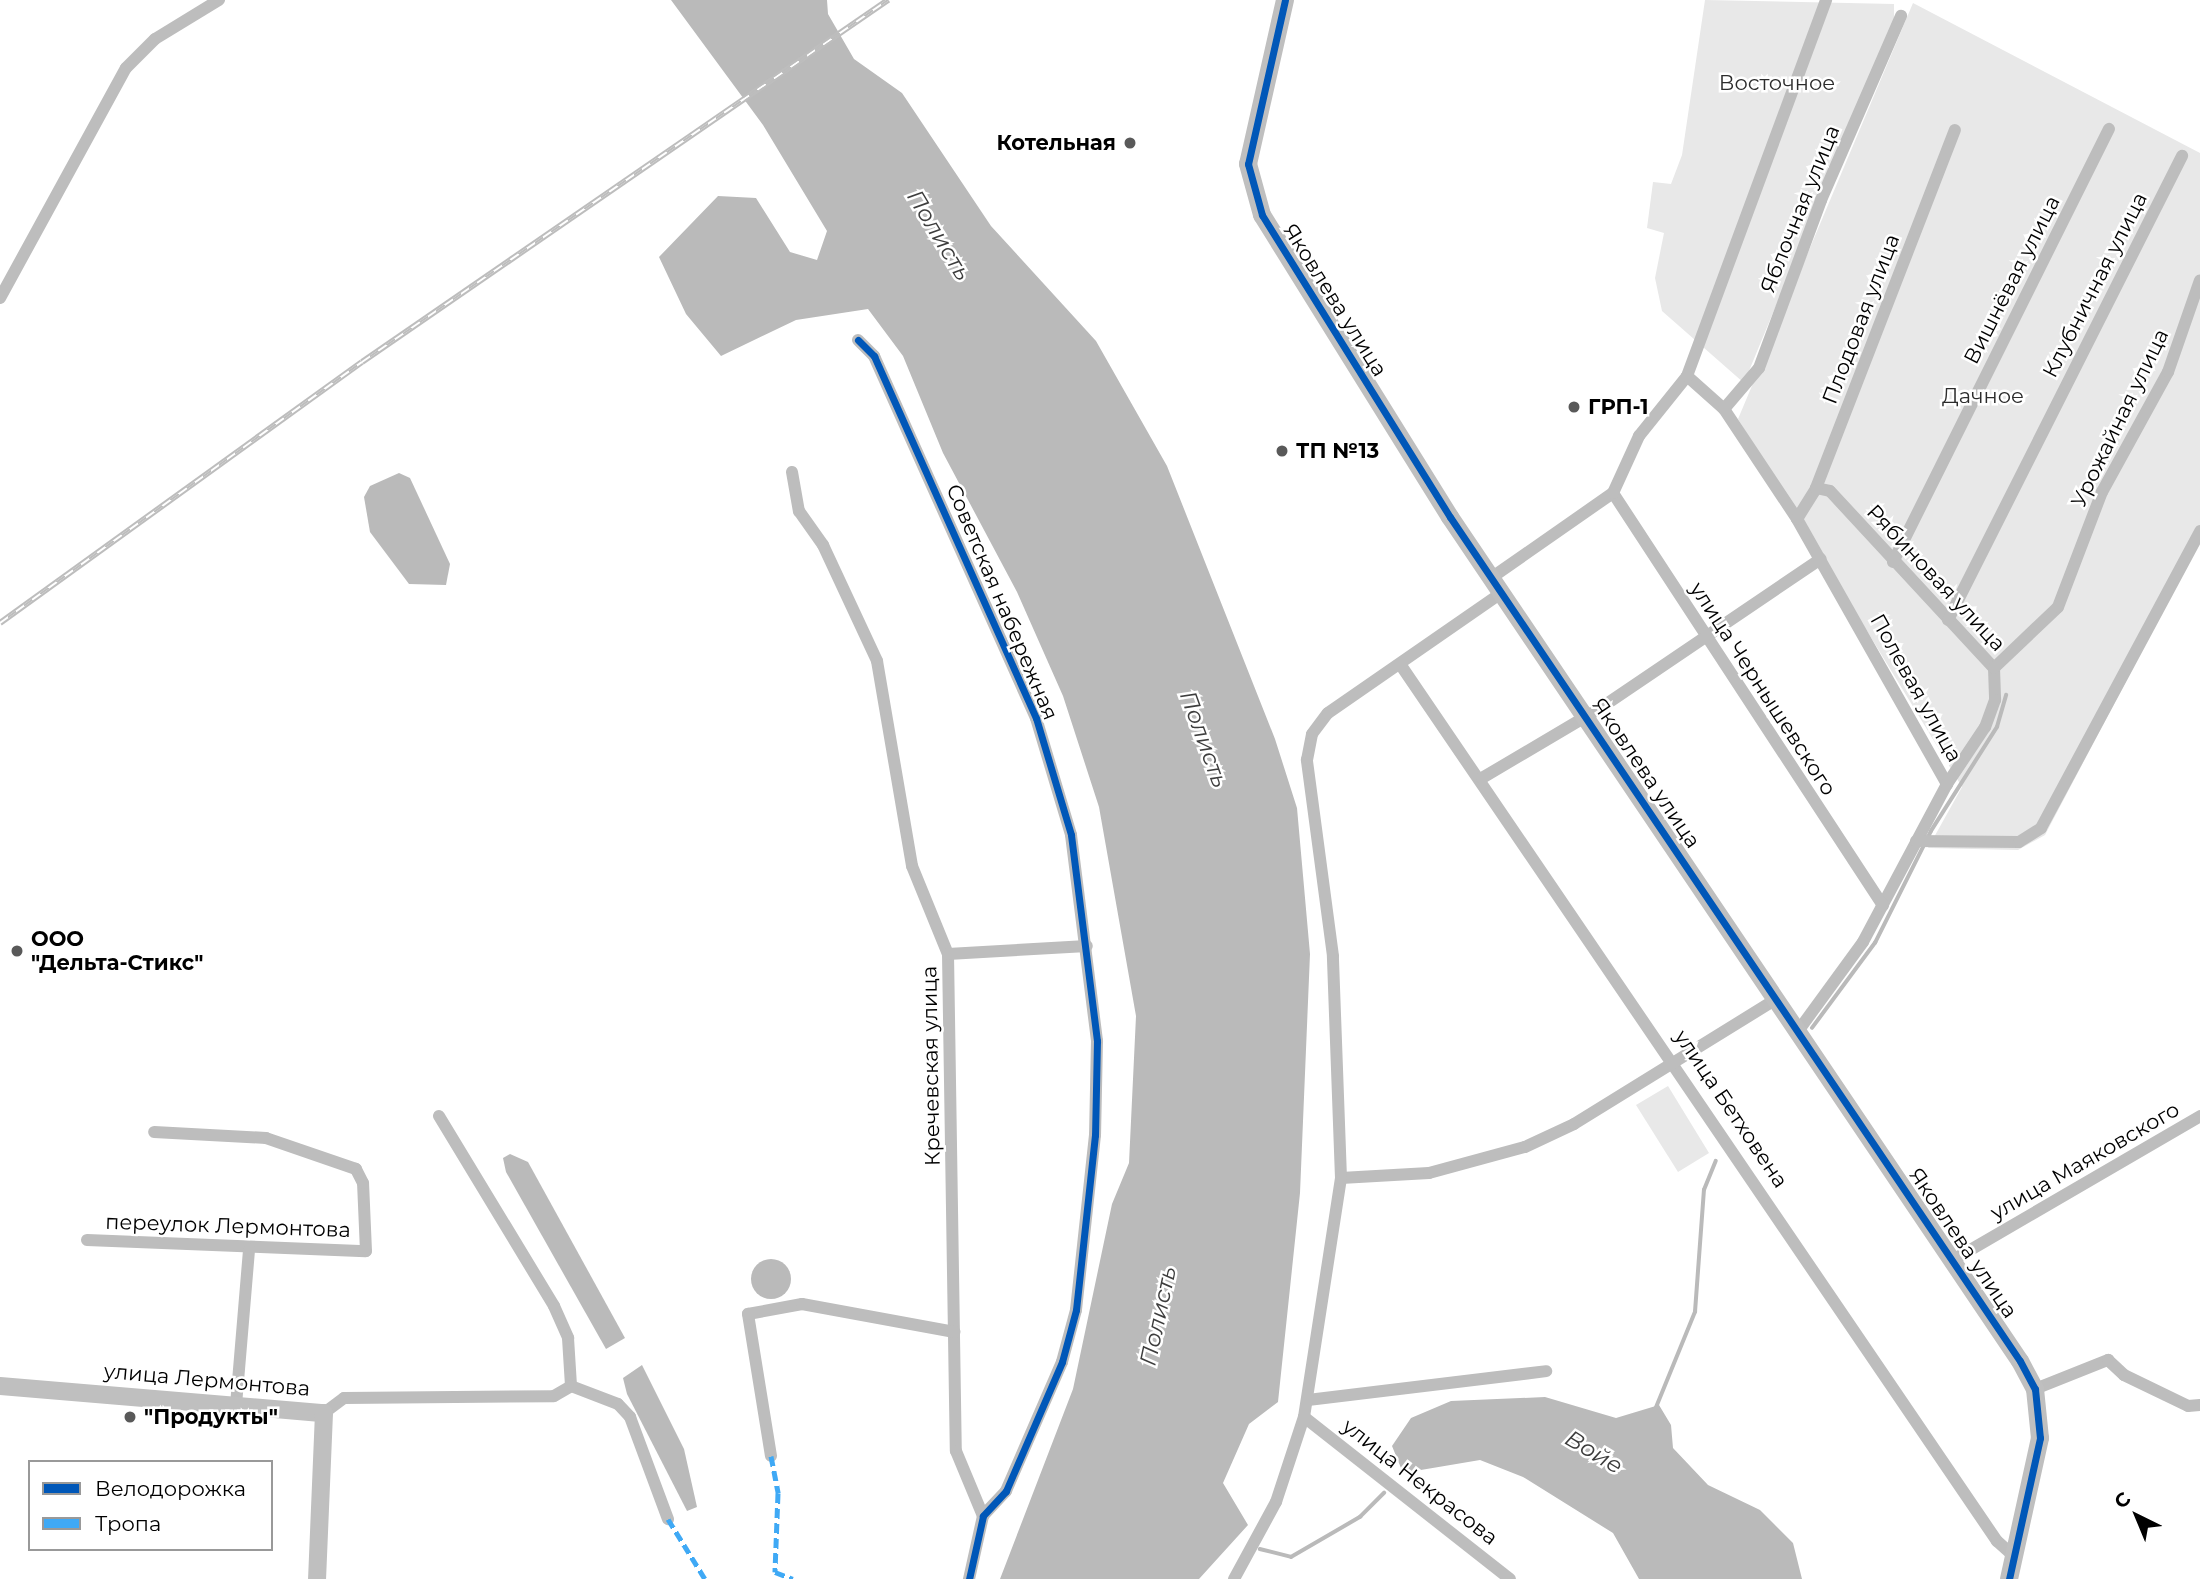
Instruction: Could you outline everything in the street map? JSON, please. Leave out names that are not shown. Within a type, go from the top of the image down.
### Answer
[{"type":"street","points":[[0,298],[126,68],[155,39],[219,0]]},
{"type":"street","name":"Яковлева улица","points":[[1285,0],[1250,145],[1251,188],[1287,260],[1496,585],[1953,1260],[2035,1390]]},
{"type":"street","points":[[1234,1579],[1276,1502],[1304,1417],[1340,1178],[1333,956],[1307,760],[1312,734],[1328,713],[1400,664],[1613,493],[1654,414],[1687,376],[1826,0]]},
{"type":"street","name":"Яблочная улица","points":[[1724,408],[1759,368],[1821,200],[1901,16]]},
{"type":"street","name":"Вишнёвая улица","points":[[1892,562],[2109,129]]},
{"type":"street","name":"Плодовая улица","points":[[1797,519],[1816,488],[1955,130]]},
{"type":"street","name":"Клубничная улица","points":[[1948,620],[2182,156]]},
{"type":"street","name":"Урожайная улица","points":[[1994,668],[2057,607],[2102,492],[2168,372],[2200,280]]},
{"type":"street","name":"Советская набережная","points":[[858,340],[874,356],[1036,718],[1071,835],[1097,1041],[1095,1135],[1076,1310],[1062,1362],[1006,1491],[984,1517],[969,1579]]},
{"type":"street","name":"Полевая улица","points":[[1687,376],[1724,408],[1797,519],[1947,784],[1883,905],[1798,1031]]},
{"type":"street","name":"Кречевская улица","points":[[792,472],[799,510],[823,545],[877,661],[912,866],[948,954],[956,1451],[984,1517]]},
{"type":"street","name":"Рябиновая улица","points":[[1816,488],[1830,491],[1892,562],[1994,668],[1995,700],[1985,727],[1947,784]]},
{"type":"street","name":"улица Чернышевского","points":[[1613,493],[1883,905]]},
{"type":"street","points":[[1916,841],[2019,842],[2041,828],[2200,531]]},
{"type":"street","points":[[1482,778],[1586,715],[1821,559]]},
{"type":"street","name":"улица Бетховена","points":[[1400,664],[1482,778],[1997,1541],[2015,1557]]},
{"type":"street","points":[[948,954],[1087,946]]},
{"type":"street","points":[[1340,1178],[1429,1173],[1492,1158],[1574,1124],[1776,999]]},
{"type":"street","points":[[439,1116],[554,1306],[568,1338],[571,1386],[618,1404],[631,1417],[668,1519]]},
{"type":"street","name":"улица Маяковского","points":[[1953,1260],[2200,1116]]},
{"type":"street","name":"переулок Лермонтова","points":[[87,1240],[249,1250],[366,1251],[363,1183],[356,1169],[266,1138],[154,1132]]},
{"type":"street","points":[[236,1405],[249,1250]]},
{"type":"street","points":[[771,1456],[748,1314],[802,1304],[954,1332]]},
{"type":"street","points":[[2009,1579],[2037,1468],[2035,1390],[2108,1360],[2135,1380],[2188,1406],[2200,1405]]},
{"type":"street","points":[[1308,1400],[1546,1371]]},
{"type":"street","name":"улица Лермонтова","points":[[0,1386],[324,1413],[344,1398],[554,1396],[571,1386]]},
{"type":"street","points":[[317,1579],[324,1413]]},
{"type":"street","name":"улица Некрасова","points":[[1304,1417],[1510,1579]]},
{"type":"green space","name":"Восточное","points":[[1705,0],[1894,4],[1894,19],[1744,383],[1662,311],[1655,278],[1664,233],[1647,228],[1653,182],[1671,184],[1682,155]]},
{"type":"green space","name":"Дачное","points":[[1913,3],[2200,153],[2200,541],[2045,835],[2018,850],[1928,848],[1962,787],[1738,419]]},
{"type":"green space","points":[[1668,1086],[1709,1153],[1678,1172],[1636,1105]]},
{"type":"water","name":"Полисть","points":[[671,0],[827,0],[828,14],[854,59],[902,93],[991,226],[1096,341],[1167,466],[1275,739],[1297,808],[1310,954],[1300,1193],[1278,1402],[1249,1424],[1223,1483],[1248,1525],[1199,1579],[1000,1579],[1073,1389],[1112,1204],[1129,1163],[1136,1016],[1099,807],[1063,696],[1017,592],[943,453],[903,356],[868,309],[796,320],[721,356],[686,314],[659,257],[718,196],[756,198],[790,252],[817,260],[827,231],[763,125]]},
{"type":"water","points":[[399,473],[410,478],[450,564],[446,585],[409,584],[370,532],[364,497],[370,486]]},
{"type":"water","points":[[510,1154],[528,1162],[625,1338],[606,1349],[506,1172],[503,1158]]},
{"type":"water","points":[[771,1259],[779,1260],[785,1265],[790,1271],[790,1287],[785,1293],[779,1298],[771,1299],[763,1298],[757,1293],[752,1287],[751,1279],[752,1271],[757,1265],[763,1260]]},
{"type":"water","points":[[642,1365],[684,1449],[697,1507],[687,1511],[627,1394],[623,1378]]},
{"type":"water","points":[[1545,1397],[1616,1418],[1659,1405],[1671,1425],[1673,1448],[1708,1485],[1760,1510],[1793,1543],[1802,1579],[1639,1579],[1613,1533],[1523,1477],[1480,1460],[1403,1473],[1392,1446],[1411,1418],[1451,1401]]},
{"type":"waterway","points":[[1812,1028],[1875,943],[1931,831],[1997,727],[2006,695]]},
{"type":"waterway","points":[[1655,1410],[1695,1312],[1704,1190],[1716,1161]]},
{"type":"waterway","name":"Войе","points":[[1260,1549],[1291,1557],[1360,1517],[1384,1493]]},
{"type":"railway","points":[[0,623],[362,362],[888,0]]},
{"type":"marked path","points":[[771,1456],[778,1493],[775,1572],[793,1579]]},
{"type":"marked path","points":[[668,1519],[705,1579]]},
{"type":"cycle path","points":[[1285,0],[1248,164],[1262,215],[1450,517],[2020,1361],[2035,1389],[2040,1438],[2009,1579]]},
{"type":"cycle path","points":[[858,340],[874,356],[1036,718],[1071,835],[1097,1041],[1095,1135],[1076,1310],[1062,1362],[1006,1491],[983,1516],[969,1579]]},
{"type":"place","name":"Котельная","points":[[1130,143]]},
{"type":"place","name":"ГРП-1","points":[[1574,407]]},
{"type":"place","name":"ТП №13","points":[[1282,451]]},
{"type":"place","name":"ООО \"Дельта-Стикс\"","points":[[17,951]]},
{"type":"place","name":"\"Продукты\"","points":[[130,1417]]}]
